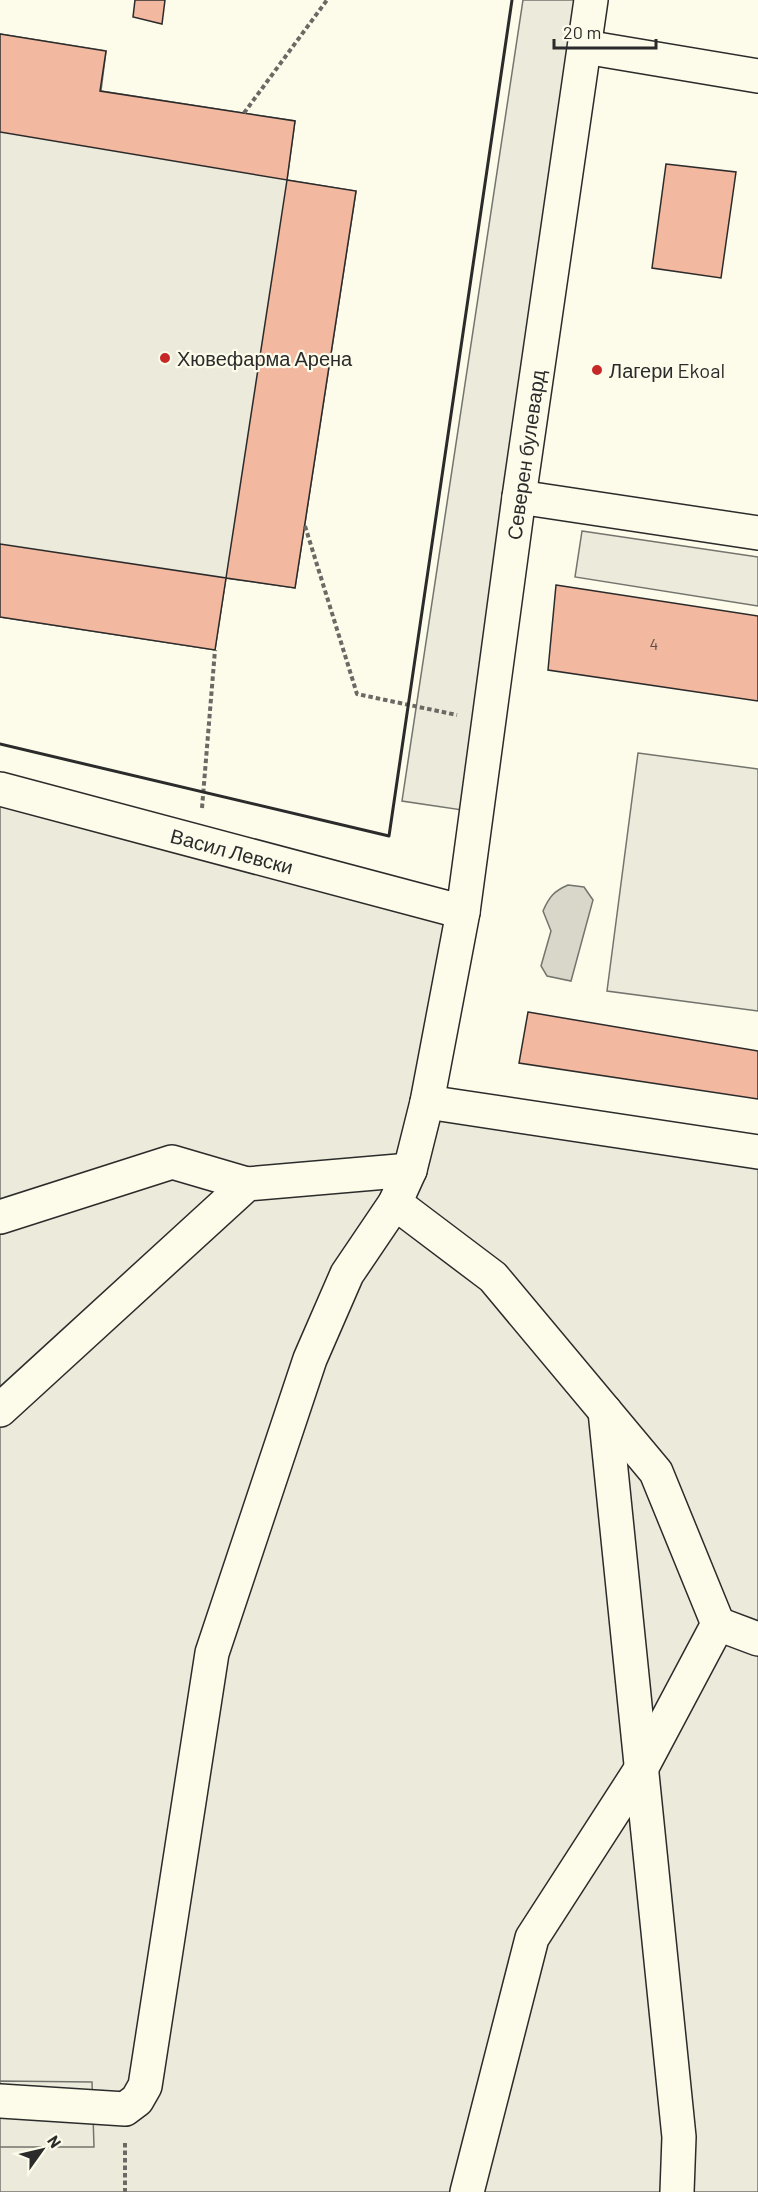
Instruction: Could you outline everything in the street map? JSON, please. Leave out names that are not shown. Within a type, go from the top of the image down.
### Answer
[{"type":"street","name":"Северен булевард","points":[[125,2109],[137,2100],[145,2086],[212,1653],[309,1359],[347,1274],[395,1203],[410,1170],[427,1102],[463,912],[519,497],[591,0]]},
{"type":"street","points":[[585,47],[758,76]]},
{"type":"street","points":[[519,497],[758,533]]},
{"type":"street","name":"Васил Левски","points":[[0,789],[463,912]]},
{"type":"street","points":[[427,1102],[758,1152]]},
{"type":"street","points":[[0,1217],[172,1162],[247,1184],[410,1170]]},
{"type":"street","points":[[0,1410],[247,1184]]},
{"type":"street","points":[[395,1203],[493,1277],[656,1472],[718,1624],[758,1639]]},
{"type":"street","points":[[605,1411],[679,2137],[677,2192]]},
{"type":"street","points":[[467,2192],[532,1938],[641,1769],[718,1624]]},
{"type":"street","points":[[0,2101],[125,2109]]},
{"type":"path","points":[[244,113],[327,0]]},
{"type":"path","points":[[305,526],[357,694],[489,721]]},
{"type":"path","points":[[199,842],[215,650]]},
{"type":"path","points":[[125,2109],[125,2192]]},
{"type":"shaded area","points":[[523,0],[584,0],[462,810],[402,801]]},
{"type":"shaded area","name":"Хювефарма Арена","points":[[0,34],[106,51],[101,91],[295,121],[287,180],[356,191],[295,588],[226,578],[215,650],[0,617]]},
{"type":"shaded area","points":[[582,531],[758,557],[758,606],[575,577]]},
{"type":"shaded area","points":[[638,753],[758,769],[758,1011],[607,991]]},
{"type":"shaded area","points":[[0,792],[450,903],[415,1111],[758,1164],[758,2192],[0,2192]]},
{"type":"shaded area","points":[[568,885],[584,887],[593,900],[571,981],[547,976],[541,966],[551,931],[543,911],[552,895]]},
{"type":"shaded area","points":[[0,2081],[92,2082],[94,2147],[0,2147]]},
{"type":"building","points":[[135,0],[165,0],[162,24],[133,17]]},
{"type":"building","points":[[0,34],[106,51],[100,91],[295,121],[287,180],[0,132]]},
{"type":"building","points":[[666,164],[736,172],[721,278],[652,268]]},
{"type":"building","points":[[287,180],[356,191],[295,588],[226,578]]},
{"type":"building","points":[[0,544],[226,578],[215,650],[0,617]]},
{"type":"building","points":[[556,585],[758,616],[758,701],[548,670]]},
{"type":"building","points":[[528,1012],[758,1051],[758,1099],[519,1063]]},
{"type":"wall","points":[[0,744],[389,836],[512,0]]},
{"type":"place","name":"Хювефарма Арена","points":[[165,358]]},
{"type":"place","name":"Лагери Ekoal","points":[[597,370]]}]
